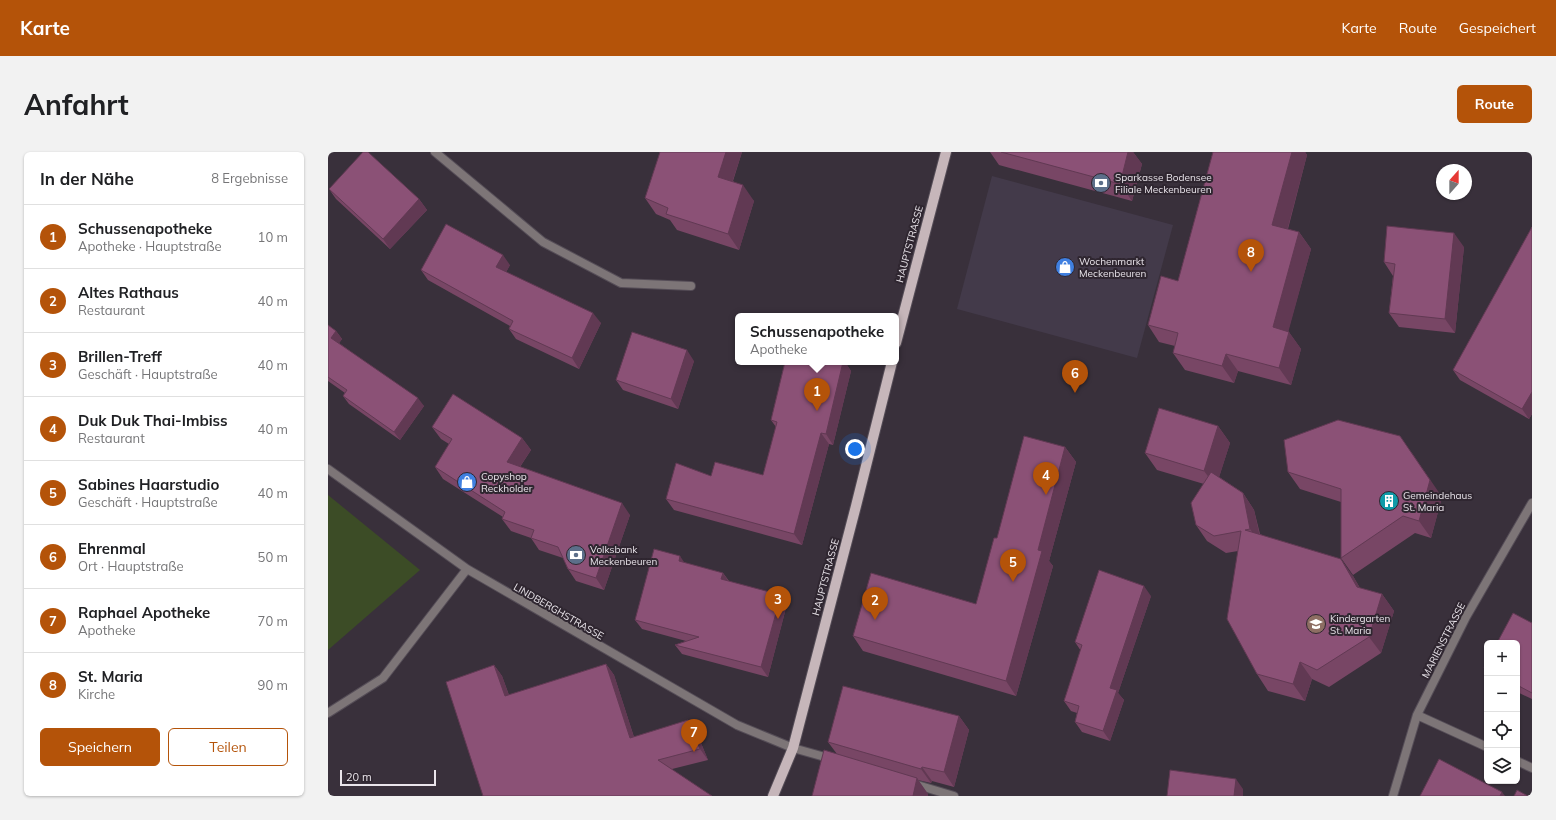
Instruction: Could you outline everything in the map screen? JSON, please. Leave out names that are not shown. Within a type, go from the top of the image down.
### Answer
[{"type":"main road","name":"HAUPTSTRASSE","points":[[899,332],[946,152]]},
{"type":"main road","name":"HAUPTSTRASSE","points":[[773,796],[793,748],[891,365]]},
{"type":"street","points":[[435,152],[543,242],[621,283],[691,286]]},
{"type":"street","name":"LINDBERGHSTRASSE","points":[[328,469],[467,569],[737,726],[793,748],[844,763]]},
{"type":"street","name":"MARIENSTRASSE","points":[[1393,796],[1417,715],[1466,616],[1532,503]]},
{"type":"street","points":[[328,713],[383,678],[467,569]]},
{"type":"street","points":[[1417,715],[1484,746]]},
{"type":"street","points":[[1520,762],[1532,768]]},
{"type":"street","points":[[903,780],[954,796]]},
{"type":"shaded area","name":"Wochenmarkt Meckenbeuren","points":[[992,176],[1173,225],[1137,358],[957,309]]},
{"type":"green space","points":[[328,495],[420,570],[328,650]]},
{"type":"building","points":[[363,152],[368,152],[419,199],[383,239],[329,189]]},
{"type":"building","points":[[660,152],[726,152],[718,177],[743,185],[728,234],[666,214],[668,208],[645,198]]},
{"type":"building","points":[[1001,152],[1128,152],[1120,184]]},
{"type":"building","points":[[1213,152],[1292,152],[1272,225],[1299,232],[1273,327],[1289,332],[1279,368],[1226,354],[1222,366],[1173,353],[1178,333],[1148,325],[1161,276],[1178,281]]},
{"type":"building","points":[[446,224],[503,255],[496,267],[593,313],[572,358],[509,329],[513,321],[421,270]]},
{"type":"building","points":[[1387,226],[1454,233],[1445,319],[1389,313],[1395,264],[1384,262]]},
{"type":"building","points":[[1532,227],[1532,392],[1522,409],[1453,370]]},
{"type":"building","points":[[328,325],[336,331],[331,338],[418,398],[394,432],[343,396],[347,390],[328,377]]},
{"type":"building","points":[[632,332],[687,350],[671,399],[616,380]]},
{"type":"building","points":[[784,365],[842,365],[826,434],[821,433],[794,534],[666,499],[676,463],[711,476],[715,462],[763,475],[777,422],[771,420]]},
{"type":"building","points":[[453,394],[522,438],[507,462],[622,503],[596,578],[568,569],[558,547],[531,538],[534,530],[502,519],[505,512],[435,467],[452,439],[432,427]]},
{"type":"building","points":[[1159,408],[1218,426],[1204,471],[1145,453]]},
{"type":"building","name":"Gemeindehaus St. Maria","points":[[1338,420],[1400,436],[1430,480],[1419,521],[1403,516],[1341,558],[1341,489],[1288,472],[1284,440]]},
{"type":"building","points":[[1024,436],[1065,447],[1038,550],[1042,551],[1006,681],[853,636],[871,573],[976,604],[994,538],[997,538]]},
{"type":"building","name":"Kindergarten St. Maria","points":[[1211,472],[1243,493],[1250,529],[1245,530],[1341,559],[1357,587],[1382,594],[1369,637],[1317,670],[1300,662],[1293,684],[1257,674],[1227,619],[1241,531],[1214,536],[1196,525],[1191,503]]},
{"type":"building","points":[[654,549],[680,556],[679,561],[723,573],[721,579],[781,595],[761,667],[675,645],[699,637],[635,620]]},
{"type":"building","points":[[1099,570],[1144,586],[1110,688],[1117,690],[1103,731],[1075,722],[1079,706],[1064,701],[1082,645],[1075,642]]},
{"type":"building","points":[[1513,613],[1532,623],[1532,693],[1520,687],[1520,640],[1499,640]]},
{"type":"building","points":[[606,664],[630,738],[688,720],[700,749],[658,760],[712,796],[483,796],[446,682],[494,665],[505,696]]},
{"type":"building","points":[[843,686],[959,716],[944,772],[922,767],[921,769],[828,742]]},
{"type":"building","points":[[824,750],[917,778],[913,796],[812,796]]},
{"type":"building","points":[[1439,759],[1484,783],[1484,784],[1502,792],[1500,796],[1420,796]]},
{"type":"building","points":[[1170,770],[1236,779],[1234,796],[1167,796]]},
{"type":"building","points":[[1517,790],[1528,796],[1514,796]]},
{"type":"place","name":"Sparkasse Bodensee Filiale Meckenbeuren","points":[[1101,183]]},
{"type":"place","name":"Wochenmarkt Meckenbeuren","points":[[1065,267]]},
{"type":"place","name":"St. Maria","points":[[1251,272]]},
{"type":"place","name":"Ehrenmal","points":[[1075,393]]},
{"type":"place","name":"Schussenapotheke","points":[[817,411]]},
{"type":"place","name":"Copyshop Reckholder","points":[[467,482]]},
{"type":"place","name":"Duk Duk Thai-Imbiss","points":[[1046,495]]},
{"type":"place","name":"Gemeindehaus St. Maria","points":[[1389,501]]},
{"type":"place","name":"Volksbank Meckenbeuren","points":[[576,555]]},
{"type":"place","name":"Sabines Haarstudio","points":[[1013,582]]},
{"type":"place","name":"Brillen-Treff","points":[[778,619]]},
{"type":"place","name":"Altes Rathaus","points":[[875,620]]},
{"type":"place","name":"Kindergarten St. Maria","points":[[1316,624]]},
{"type":"place","name":"Raphael Apotheke","points":[[694,752]]}]
